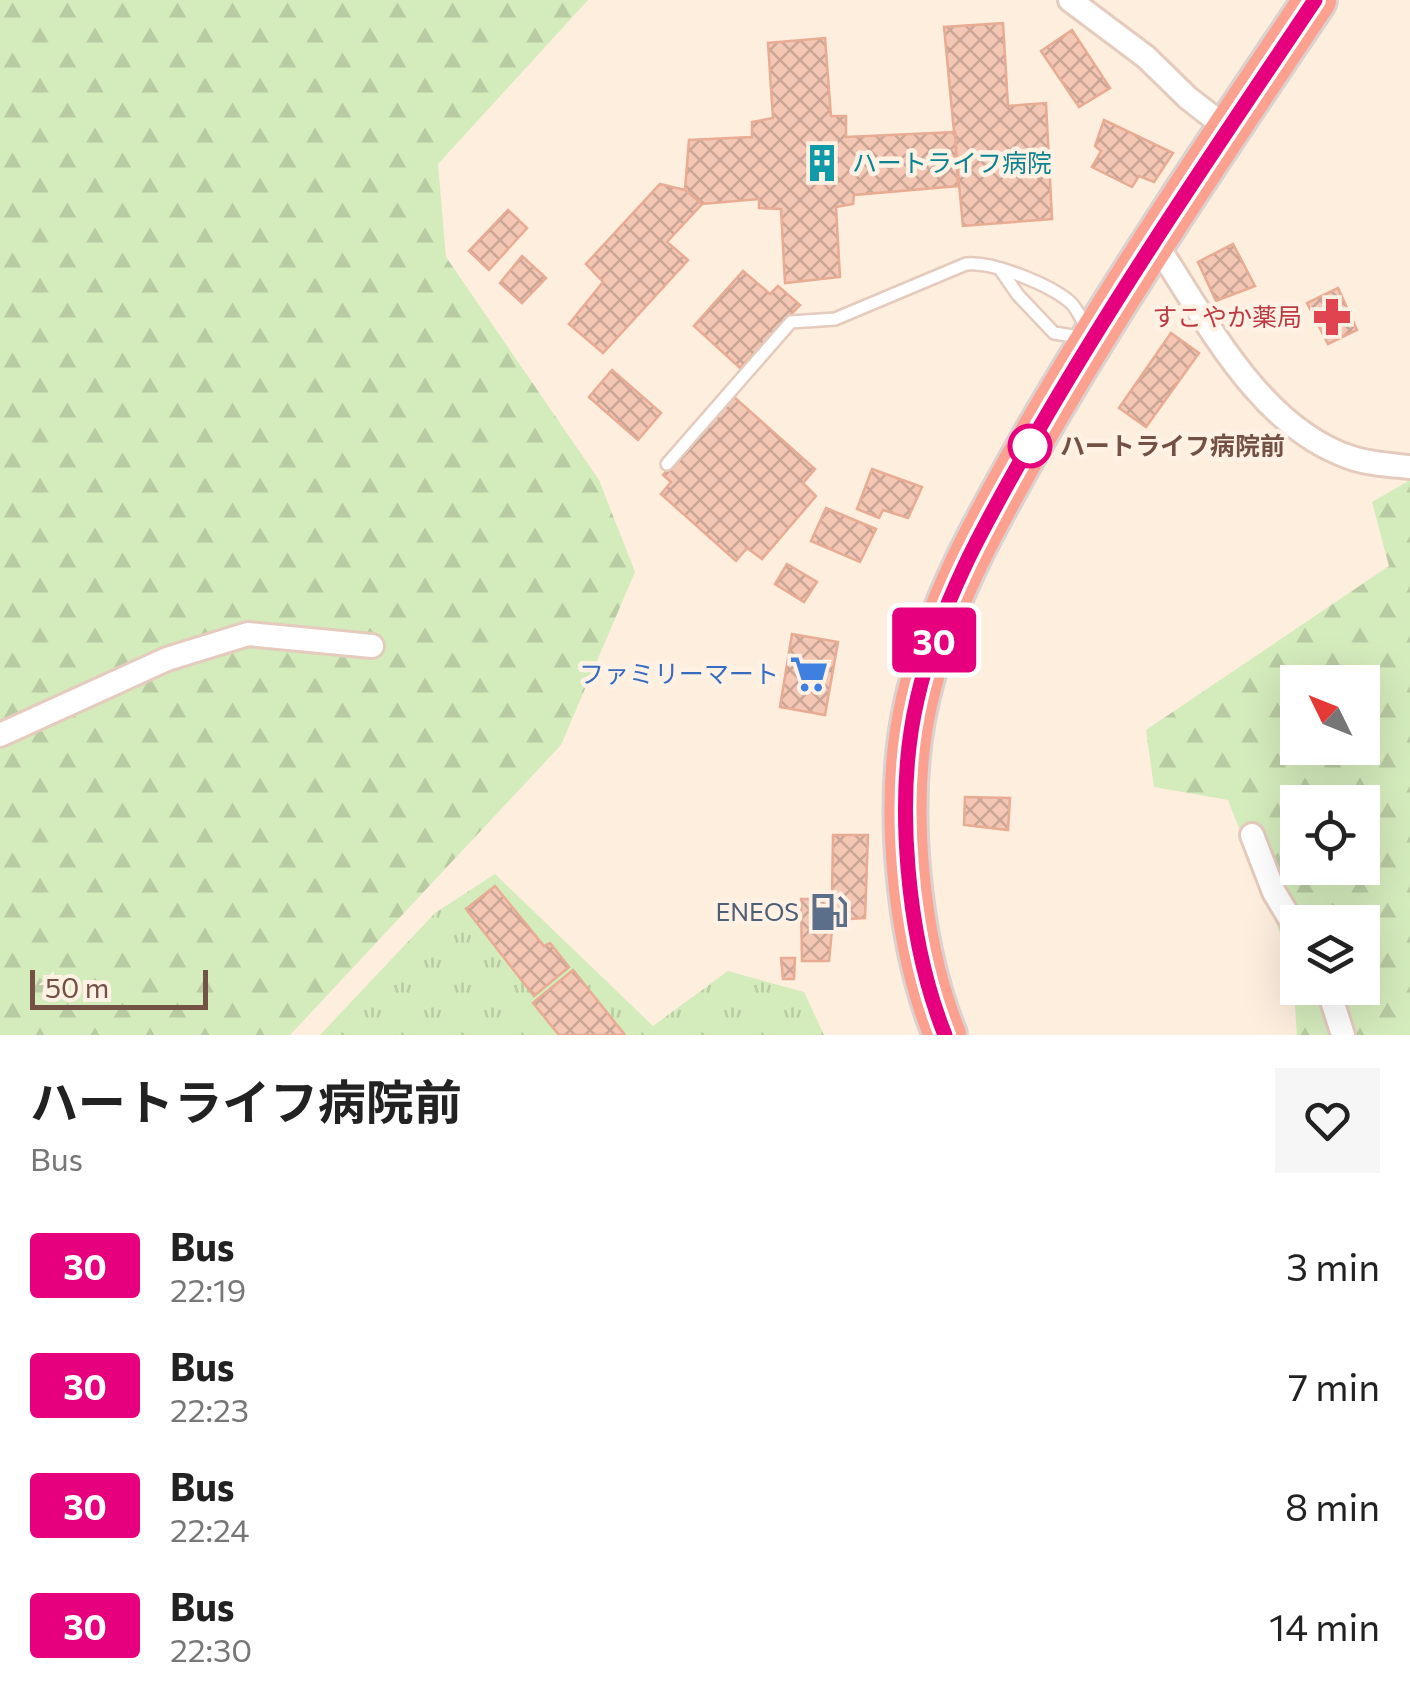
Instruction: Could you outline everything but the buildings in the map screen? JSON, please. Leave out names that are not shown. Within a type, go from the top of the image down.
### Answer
[{"type":"highway","points":[[944,1035],[923,966],[911,902],[907,832],[909,754],[916,702],[932,644],[981,531],[1093,339],[1315,0]]},
{"type":"street","points":[[1070,0],[1146,57],[1188,98],[1228,129]]},
{"type":"street","points":[[1154,242],[1244,377],[1288,423],[1348,457],[1410,467]]},
{"type":"street","points":[[0,735],[168,660],[248,634],[372,646]]},
{"type":"street","points":[[1252,836],[1282,905]]},
{"type":"street","points":[[1333,1005],[1343,1035]]},
{"type":"lane","points":[[667,464],[790,322],[836,319],[966,264],[985,264],[1031,280],[1073,304],[1093,339]]},
{"type":"lane","points":[[1000,269],[1018,295],[1054,332],[1093,339]]},
{"type":"green space","points":[[0,0],[588,0],[438,164],[446,257],[599,480],[635,572],[561,745],[290,1035],[0,1035]]},
{"type":"green space","points":[[1410,480],[1410,1035],[1297,1035],[1295,1005],[1380,1005],[1380,905],[1280,905],[1280,933],[1228,800],[1154,787],[1146,730],[1389,566],[1372,502]]},
{"type":"green space","points":[[495,874],[653,1026],[728,971],[804,992],[824,1035],[320,1035],[435,913]]},
{"type":"bus line","name":"30","points":[[945,1035],[923,966],[911,902],[907,832],[909,754],[916,702],[932,644],[981,531],[1066,382],[1163,226],[1315,0]]},
{"type":"place","name":"ハートライフ病院","points":[[822,163]]},
{"type":"place","name":"すこやか薬局","points":[[1332,317]]},
{"type":"place","name":"ハートライフ病院前","points":[[1030,446]]},
{"type":"place","name":"ファミリーマート","points":[[809,674]]},
{"type":"place","name":"ENEOS","points":[[829,912]]}]
